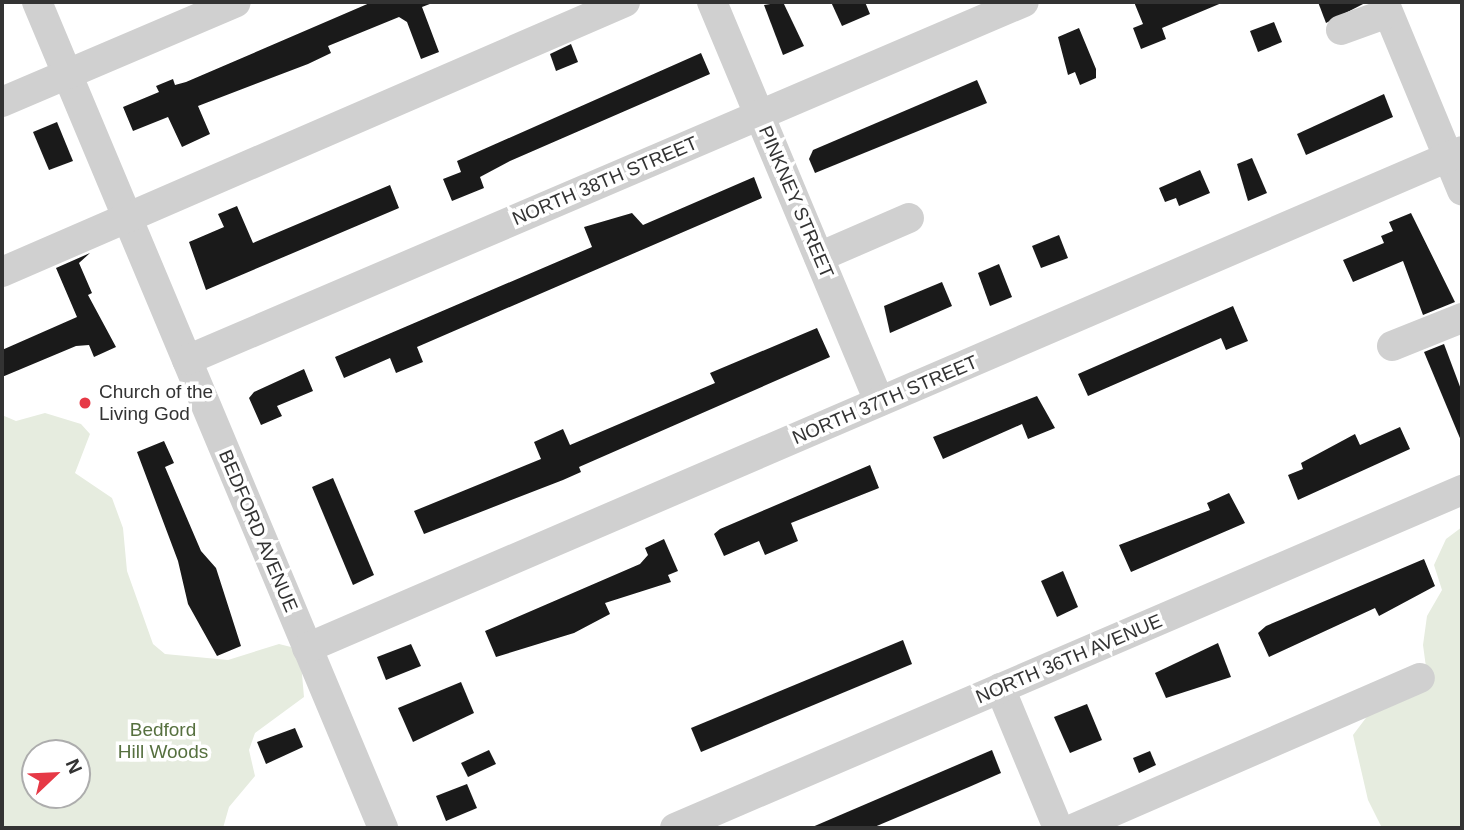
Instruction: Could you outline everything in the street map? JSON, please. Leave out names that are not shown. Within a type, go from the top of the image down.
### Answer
[{"type":"street","name":"BEDFORD AVENUE","points":[[37,2],[383,828]]},
{"type":"street","points":[[2,102],[236,2]]},
{"type":"street","points":[[2,272],[625,2]]},
{"type":"street","name":"PINKNEY STREET","points":[[712,2],[879,402]]},
{"type":"street","name":"NORTH 38TH STREET","points":[[187,360],[1024,2]]},
{"type":"street","points":[[1341,30],[1386,7],[1455,154],[1462,190]]},
{"type":"street","name":"NORTH 37TH STREET","points":[[307,648],[1455,154]]},
{"type":"street","points":[[819,257],[909,218]]},
{"type":"street","points":[[1392,346],[1462,318]]},
{"type":"street","name":"NORTH 36TH AVENUE","points":[[675,828],[1462,490]]},
{"type":"street","points":[[1075,828],[1420,678]]},
{"type":"street","points":[[1000,688],[1058,828]]},
{"type":"green space","name":"Bedford Hill Woods","points":[[45,413],[81,424],[90,434],[75,473],[112,498],[123,528],[127,571],[153,644],[165,654],[228,660],[279,644],[291,647],[301,663],[304,697],[255,733],[249,750],[255,776],[229,807],[223,828],[2,828],[2,415],[16,421]]},
{"type":"green space","points":[[1462,527],[1462,828],[1382,828],[1368,800],[1353,735],[1375,706],[1428,682],[1423,645],[1427,616],[1442,590],[1434,565],[1446,539]]},
{"type":"building","points":[[372,2],[435,2],[422,7],[439,52],[421,59],[407,22],[399,17],[328,46],[331,53],[308,64],[198,106],[210,134],[182,147],[168,117],[133,131],[123,107],[159,92],[156,86],[173,79],[175,85],[186,82]]},
{"type":"building","points":[[783,2],[804,46],[783,55],[764,5]]},
{"type":"building","points":[[831,2],[865,2],[870,14],[842,26]]},
{"type":"building","points":[[1134,2],[1224,2],[1162,28],[1166,39],[1141,49],[1133,28],[1143,24]]},
{"type":"building","points":[[1318,2],[1367,2],[1326,23]]},
{"type":"building","points":[[1274,22],[1282,42],[1258,52],[1250,31]]},
{"type":"building","points":[[1079,28],[1096,69],[1096,78],[1080,85],[1075,72],[1068,75],[1058,37]]},
{"type":"building","points":[[571,44],[578,62],[556,71],[550,54]]},
{"type":"building","points":[[701,53],[710,74],[510,161],[480,177],[484,188],[452,201],[443,179],[461,172],[457,161]]},
{"type":"building","points":[[977,80],[987,103],[815,173],[809,159],[813,150]]},
{"type":"building","points":[[1384,94],[1393,117],[1306,155],[1297,134]]},
{"type":"building","points":[[57,122],[73,161],[49,170],[33,132]]},
{"type":"building","points":[[1252,158],[1267,193],[1248,201],[1237,164]]},
{"type":"building","points":[[1200,170],[1210,193],[1179,206],[1176,198],[1165,202],[1159,188]]},
{"type":"building","points":[[754,177],[762,198],[417,347],[423,362],[396,373],[390,358],[344,378],[335,357],[592,247],[584,227],[632,213],[643,225]]},
{"type":"building","points":[[390,185],[399,208],[206,290],[189,242],[224,227],[218,214],[237,206],[253,243]]},
{"type":"building","points":[[1411,213],[1455,302],[1423,315],[1403,261],[1353,282],[1343,260],[1384,243],[1381,236],[1393,231],[1389,222]]},
{"type":"building","points":[[1059,235],[1068,258],[1041,268],[1032,246]]},
{"type":"building","points":[[90,253],[79,263],[92,293],[88,295],[116,347],[94,357],[89,345],[76,346],[2,377],[2,350],[77,317],[56,268]]},
{"type":"building","points":[[999,264],[1012,297],[990,306],[978,273]]},
{"type":"building","points":[[942,282],[952,306],[890,333],[884,306]]},
{"type":"building","points":[[1233,306],[1248,341],[1226,350],[1221,338],[1088,396],[1078,374]]},
{"type":"building","points":[[817,328],[830,357],[579,467],[581,472],[563,480],[424,534],[414,511],[541,459],[534,442],[563,429],[570,445],[715,383],[710,373]]},
{"type":"building","points":[[1444,344],[1462,392],[1462,443],[1424,352]]},
{"type":"building","points":[[304,369],[313,391],[277,406],[282,416],[261,425],[249,398],[254,392]]},
{"type":"building","points":[[1037,396],[1055,428],[1028,439],[1022,424],[943,459],[933,437]]},
{"type":"building","points":[[1400,427],[1410,449],[1298,500],[1288,475],[1303,469],[1301,463],[1355,434],[1360,445]]},
{"type":"building","points":[[164,441],[174,463],[165,467],[201,551],[216,568],[241,646],[217,656],[188,604],[178,561],[137,452]]},
{"type":"building","points":[[870,465],[879,488],[791,523],[798,541],[765,555],[759,541],[724,556],[714,534],[720,529]]},
{"type":"building","points":[[333,478],[374,575],[353,585],[312,487]]},
{"type":"building","points":[[1229,493],[1245,523],[1131,572],[1119,545],[1210,510],[1207,503]]},
{"type":"building","points":[[664,539],[678,571],[668,575],[671,582],[605,603],[610,614],[574,633],[496,657],[485,631],[640,564],[648,555],[645,548]]},
{"type":"building","points":[[1424,559],[1435,586],[1379,616],[1375,608],[1269,657],[1258,633],[1266,626]]},
{"type":"building","points":[[1063,571],[1078,607],[1057,617],[1041,581]]},
{"type":"building","points":[[903,640],[912,664],[701,752],[691,728]]},
{"type":"building","points":[[1218,643],[1231,677],[1166,698],[1155,673]]},
{"type":"building","points":[[411,644],[421,666],[386,680],[377,657]]},
{"type":"building","points":[[461,682],[474,713],[413,742],[398,708]]},
{"type":"building","points":[[1087,704],[1102,740],[1070,753],[1054,717]]},
{"type":"building","points":[[295,728],[303,747],[266,764],[257,742]]},
{"type":"building","points":[[489,750],[496,764],[468,777],[461,763]]},
{"type":"building","points":[[992,750],[1001,773],[969,787],[872,828],[810,828]]},
{"type":"building","points":[[1150,751],[1156,765],[1139,773],[1133,758]]},
{"type":"building","points":[[467,784],[477,808],[446,821],[436,796]]},
{"type":"place","name":"Church of the Living God","points":[[85,403]]}]
